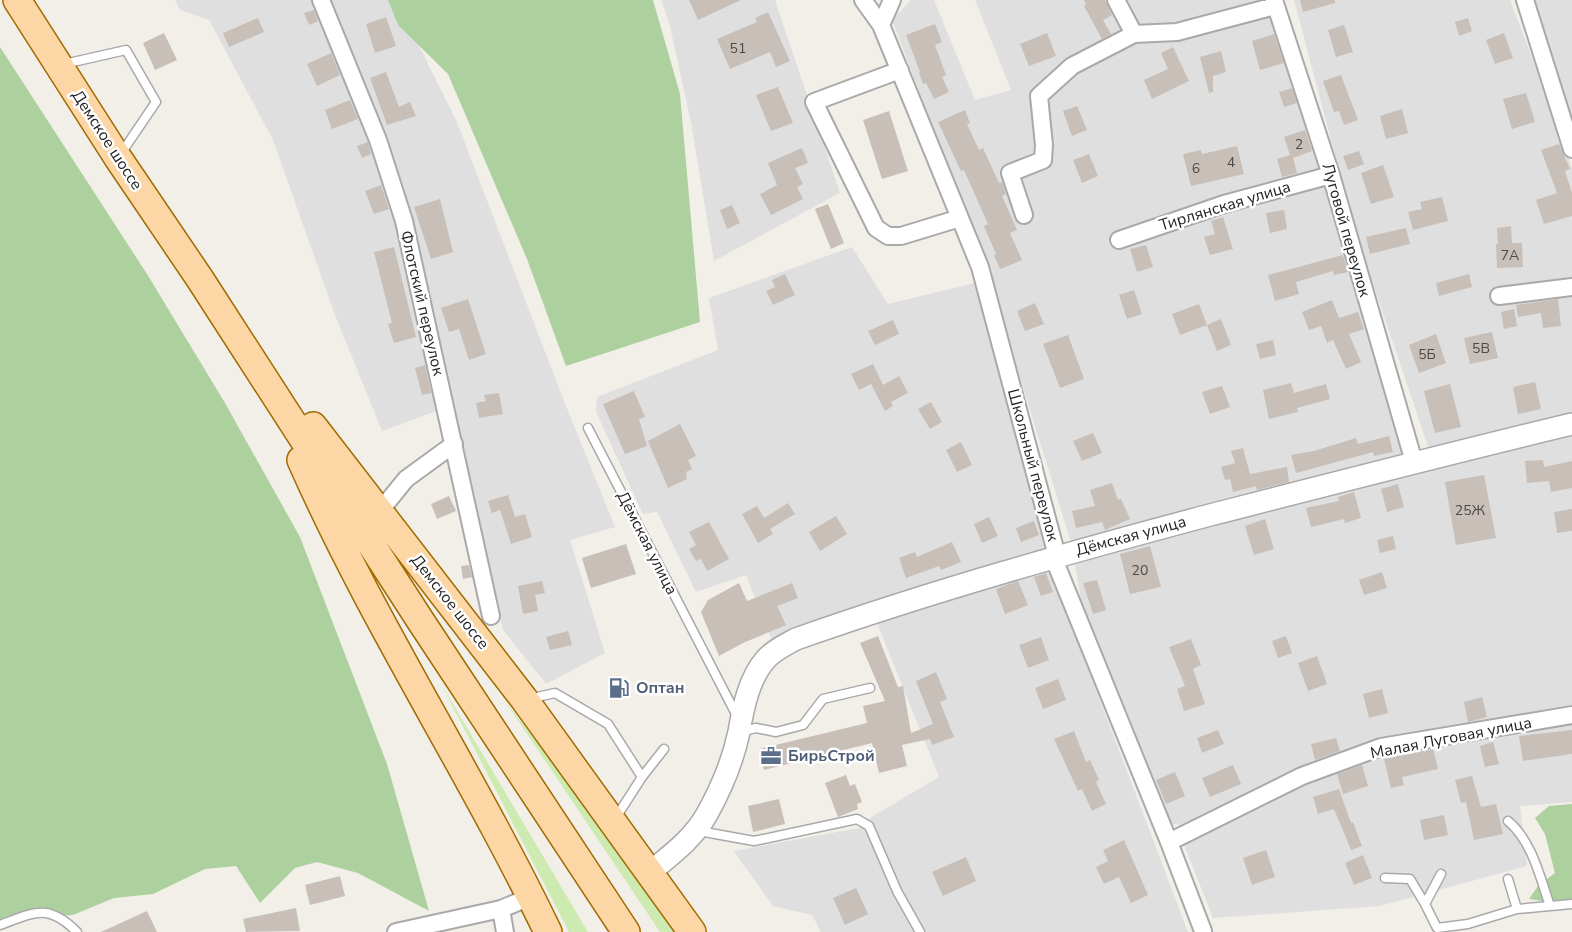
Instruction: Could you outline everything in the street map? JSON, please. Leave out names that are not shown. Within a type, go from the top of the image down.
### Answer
[{"type":"main road","name":"Демское шоссе","points":[[17,0],[118,158],[200,279],[432,638],[626,932]]},
{"type":"main road","name":"Демское шоссе","points":[[200,279],[524,699],[692,932]]},
{"type":"main road","points":[[268,385],[322,507],[548,932]]},
{"type":"street","name":"Флотский переулок","points":[[321,0],[378,140],[404,221],[491,616]]},
{"type":"street","name":"Школьный переулок","points":[[863,0],[881,25],[980,267],[1057,556],[1056,564],[1203,931]]},
{"type":"street","points":[[881,25],[892,0]]},
{"type":"street","points":[[1116,0],[1134,34]]},
{"type":"street","points":[[1525,0],[1572,149]]},
{"type":"street","points":[[1024,215],[1010,173],[1043,160],[1044,145],[1039,96],[1072,66],[1134,34],[1177,32],[1275,3]]},
{"type":"street","name":"Луговой переулок","points":[[1275,3],[1331,175],[1414,462]]},
{"type":"street","points":[[900,70],[814,102],[876,228],[888,236],[900,236],[960,218]]},
{"type":"street","name":"Тирлянская улица","points":[[1119,240],[1224,204],[1331,175]]},
{"type":"street","points":[[1499,296],[1572,287]]},
{"type":"street","name":"Дёмская улица","points":[[650,873],[684,844],[706,816],[718,793],[746,698],[765,660],[778,648],[796,639],[1057,556],[1414,462],[1572,424]]},
{"type":"street","points":[[380,511],[406,479],[454,444]]},
{"type":"street","name":"Малая Луговая улица","points":[[1169,842],[1302,776],[1381,747],[1572,716]]},
{"type":"street","points":[[396,932],[501,909],[530,897]]},
{"type":"street","points":[[501,909],[505,932]]},
{"type":"lane","points":[[59,66],[126,50],[156,102],[118,158]]},
{"type":"lane","name":"Дёмская улица","points":[[588,428],[739,727]]},
{"type":"lane","points":[[739,727],[776,732],[803,725],[823,699],[870,688]]},
{"type":"lane","points":[[524,699],[555,693],[608,724],[642,777]]},
{"type":"lane","points":[[613,822],[664,748]]},
{"type":"lane","points":[[695,831],[754,841],[857,819],[869,826],[897,891],[920,932]]},
{"type":"lane","points":[[1508,821],[1518,829],[1532,855],[1550,906]]},
{"type":"lane","points":[[1425,904],[1442,874]]},
{"type":"lane","points":[[1385,878],[1410,879],[1437,928],[1468,924],[1517,909],[1572,904]]},
{"type":"lane","points":[[1508,879],[1517,909]]},
{"type":"lane","points":[[0,925],[29,914],[50,912],[77,932]]},
{"type":"shaded area","points":[[175,0],[318,0],[389,183],[442,409],[382,431],[335,315],[273,140],[209,20],[180,10]]},
{"type":"shaded area","points":[[326,0],[396,0],[457,122],[615,527],[570,540],[605,653],[546,684],[503,630],[445,370]]},
{"type":"shaded area","points":[[661,0],[775,0],[840,193],[714,261],[691,122],[669,22]]},
{"type":"shaded area","points":[[911,0],[934,0],[975,100],[1011,90],[975,0],[1271,0],[1325,168],[1200,204],[1108,242],[1112,248],[1327,179],[1408,455],[1073,549],[985,264],[892,20]]},
{"type":"shaded area","points":[[1294,0],[1510,0],[1562,135],[1572,168],[1572,415],[1429,449],[1355,231]]},
{"type":"shaded area","points":[[1530,0],[1572,0],[1572,126]]},
{"type":"shaded area","points":[[852,247],[888,304],[974,283],[1048,547],[772,641],[746,575],[696,592],[657,512],[643,514],[596,412],[597,397],[718,350],[709,298]]},
{"type":"shaded area","points":[[1572,433],[1572,708],[1386,741],[1188,825],[1169,824],[1082,606],[1075,564],[1233,518]]},
{"type":"shaded area","points":[[1050,568],[1188,932],[821,932],[812,915],[773,906],[734,851],[859,828],[873,816],[939,777],[877,623]]},
{"type":"shaded area","points":[[1572,722],[1572,802],[1520,806],[1527,866],[1380,906],[1213,918],[1183,842],[1293,784],[1379,752],[1452,744]]},
{"type":"green space","points":[[388,0],[653,0],[680,94],[700,322],[566,366],[527,259],[448,74],[398,25]]},
{"type":"green space","points":[[0,47],[147,274],[225,403],[300,537],[387,764],[429,911],[358,873],[317,862],[295,868],[260,903],[236,866],[205,869],[153,894],[114,898],[73,915],[15,917],[0,923]]},
{"type":"green space","points":[[441,684],[588,932],[569,932]]},
{"type":"green space","points":[[501,695],[680,932],[660,932]]},
{"type":"green space","points":[[1572,804],[1572,900],[1556,903],[1529,899],[1538,886],[1555,873],[1545,834],[1535,818],[1549,806]]},
{"type":"building","points":[[689,0],[741,0],[698,20]]},
{"type":"building","points":[[1084,0],[1105,0],[1112,15],[1103,20],[1111,34],[1102,39],[1084,6],[1086,4]]},
{"type":"building","points":[[1300,0],[1335,0],[1335,3],[1303,12]]},
{"type":"building","points":[[314,10],[318,21],[309,25],[304,13]]},
{"type":"building","points":[[768,12],[790,61],[776,67],[770,52],[730,69],[717,39],[757,22],[755,18]]},
{"type":"building","points":[[386,17],[396,46],[375,53],[366,24]]},
{"type":"building","points":[[258,18],[264,32],[229,47],[223,33]]},
{"type":"building","points":[[1468,18],[1472,31],[1459,36],[1455,22]]},
{"type":"building","points":[[935,24],[942,42],[935,45],[946,75],[942,77],[949,92],[934,99],[926,83],[923,84],[906,35]]},
{"type":"building","points":[[1344,25],[1353,52],[1336,57],[1328,30]]},
{"type":"building","points":[[164,33],[177,60],[155,70],[143,43]]},
{"type":"building","points":[[1047,33],[1056,56],[1029,66],[1020,44]]},
{"type":"building","points":[[1504,33],[1513,58],[1495,64],[1486,40]]},
{"type":"building","points":[[1274,34],[1284,63],[1260,70],[1252,41]]},
{"type":"building","points":[[1173,47],[1189,81],[1152,99],[1144,80],[1168,69],[1161,53]]},
{"type":"building","points":[[1221,51],[1226,72],[1213,76],[1213,92],[1209,93],[1200,57]]},
{"type":"building","points":[[331,53],[340,75],[317,86],[307,64]]},
{"type":"building","points":[[386,72],[399,107],[410,102],[416,116],[387,125],[370,78]]},
{"type":"building","points":[[1341,75],[1358,120],[1344,125],[1339,111],[1334,112],[1323,81]]},
{"type":"building","points":[[778,87],[793,123],[771,131],[756,95]]},
{"type":"building","points":[[1292,88],[1297,103],[1284,107],[1279,92]]},
{"type":"building","points":[[1526,93],[1535,122],[1512,129],[1503,99]]},
{"type":"building","points":[[350,100],[358,119],[332,129],[325,110]]},
{"type":"building","points":[[1077,106],[1087,130],[1072,136],[1063,111]]},
{"type":"building","points":[[1402,109],[1408,133],[1386,139],[1380,116]]},
{"type":"building","points":[[965,110],[970,123],[967,124],[979,150],[983,148],[999,183],[1002,182],[1006,194],[1002,196],[1017,230],[1010,233],[1022,260],[1000,269],[984,226],[988,224],[964,170],[961,171],[938,122]]},
{"type":"building","points":[[889,111],[908,171],[882,179],[863,120]]},
{"type":"building","points":[[1305,130],[1312,151],[1293,158],[1297,173],[1282,177],[1277,159],[1290,155],[1284,137]]},
{"type":"building","points":[[368,142],[371,154],[362,158],[357,146]]},
{"type":"building","points":[[1559,144],[1570,169],[1565,171],[1572,193],[1572,216],[1544,224],[1536,200],[1557,193],[1541,150]]},
{"type":"building","points":[[1237,146],[1244,174],[1191,186],[1183,154],[1201,150],[1202,154]]},
{"type":"building","points":[[802,148],[808,163],[795,168],[803,184],[797,187],[803,199],[771,215],[760,194],[777,185],[768,163]]},
{"type":"building","points":[[1359,151],[1364,164],[1348,170],[1343,156]]},
{"type":"building","points":[[1089,154],[1098,176],[1082,183],[1073,160]]},
{"type":"building","points":[[1383,165],[1394,197],[1371,204],[1361,173]]},
{"type":"building","points":[[381,185],[389,209],[374,214],[365,191]]},
{"type":"building","points":[[1442,197],[1448,221],[1413,230],[1408,212],[1422,209],[1420,202]]},
{"type":"building","points":[[440,199],[453,252],[431,259],[414,207]]},
{"type":"building","points":[[828,204],[844,243],[831,249],[815,209]]},
{"type":"building","points":[[732,205],[740,223],[727,229],[720,210]]},
{"type":"building","points":[[1284,210],[1287,229],[1270,233],[1266,213]]},
{"type":"building","points":[[1223,217],[1233,249],[1210,255],[1204,237],[1215,234],[1211,221]]},
{"type":"building","points":[[1511,226],[1512,243],[1522,243],[1523,267],[1497,268],[1497,228]]},
{"type":"building","points":[[1406,228],[1410,244],[1370,254],[1366,237]]},
{"type":"building","points":[[1146,245],[1153,267],[1137,272],[1130,249]]},
{"type":"building","points":[[394,247],[416,337],[394,343],[388,324],[392,323],[374,252]]},
{"type":"building","points":[[1343,255],[1348,272],[1334,275],[1333,271],[1296,282],[1299,294],[1275,301],[1268,275]]},
{"type":"building","points":[[785,274],[795,295],[773,305],[766,291],[775,287],[772,280]]},
{"type":"building","points":[[1469,274],[1472,287],[1439,296],[1436,283]]},
{"type":"building","points":[[1134,290],[1142,314],[1127,319],[1119,295]]},
{"type":"building","points":[[468,299],[486,354],[469,360],[459,329],[449,332],[441,308]]},
{"type":"building","points":[[1558,299],[1561,326],[1543,328],[1541,313],[1518,317],[1516,305]]},
{"type":"building","points":[[1332,300],[1339,318],[1358,312],[1364,329],[1349,334],[1361,362],[1346,369],[1333,340],[1327,343],[1321,326],[1309,330],[1302,312]]},
{"type":"building","points":[[1035,303],[1044,324],[1025,331],[1017,311]]},
{"type":"building","points":[[1199,304],[1207,325],[1180,335],[1172,314]]},
{"type":"building","points":[[1514,309],[1517,326],[1504,329],[1501,312]]},
{"type":"building","points":[[1221,319],[1231,345],[1217,351],[1207,325]]},
{"type":"building","points":[[893,320],[899,334],[875,345],[868,331]]},
{"type":"building","points":[[1492,332],[1498,358],[1470,364],[1464,338]]},
{"type":"building","points":[[1436,334],[1446,363],[1419,373],[1409,345]]},
{"type":"building","points":[[1068,335],[1084,379],[1060,388],[1043,344]]},
{"type":"building","points":[[1273,340],[1276,355],[1260,359],[1256,344]]},
{"type":"building","points":[[873,364],[883,385],[899,376],[908,393],[891,402],[893,406],[885,411],[871,384],[859,390],[851,374]]},
{"type":"building","points":[[425,365],[431,393],[422,395],[415,368]]},
{"type":"building","points":[[1535,382],[1541,409],[1518,414],[1513,387]]},
{"type":"building","points":[[1291,383],[1294,393],[1326,384],[1330,399],[1297,408],[1298,412],[1269,419],[1263,390]]},
{"type":"building","points":[[1450,384],[1461,427],[1435,433],[1424,391]]},
{"type":"building","points":[[1222,386],[1230,407],[1210,414],[1202,392]]},
{"type":"building","points":[[634,391],[645,417],[639,419],[647,446],[625,454],[603,404]]},
{"type":"building","points":[[499,393],[503,414],[479,418],[476,403],[486,401],[484,395]]},
{"type":"building","points":[[931,402],[942,422],[930,429],[918,409]]},
{"type":"building","points":[[680,424],[696,456],[688,460],[692,469],[686,472],[687,479],[668,488],[648,441]]},
{"type":"building","points":[[1093,433],[1102,453],[1082,461],[1073,441]]},
{"type":"building","points":[[1389,436],[1393,452],[1374,456],[1373,452],[1296,473],[1291,455],[1314,451],[1356,438],[1358,444]]},
{"type":"building","points":[[961,442],[972,465],[957,472],[946,450]]},
{"type":"building","points":[[1243,448],[1250,474],[1287,467],[1289,482],[1257,490],[1256,486],[1233,492],[1230,479],[1225,480],[1221,467],[1235,463],[1231,451]]},
{"type":"building","points":[[1543,460],[1544,467],[1572,461],[1572,488],[1551,492],[1549,481],[1527,483],[1525,461]]},
{"type":"building","points":[[1484,475],[1496,538],[1456,545],[1445,482]]},
{"type":"building","points":[[1112,483],[1118,500],[1121,499],[1130,519],[1105,530],[1102,522],[1076,528],[1072,511],[1095,506],[1090,490]]},
{"type":"building","points":[[1398,484],[1404,507],[1387,512],[1381,489]]},
{"type":"building","points":[[1354,492],[1361,518],[1345,523],[1344,519],[1311,527],[1306,508],[1339,501],[1338,497]]},
{"type":"building","points":[[508,495],[515,517],[525,514],[532,537],[511,544],[500,510],[492,513],[488,501]]},
{"type":"building","points":[[449,496],[456,511],[437,519],[431,504]]},
{"type":"building","points":[[788,503],[795,514],[770,529],[773,534],[758,543],[742,514],[757,506],[764,518]]},
{"type":"building","points":[[1572,509],[1572,531],[1557,533],[1554,512]]},
{"type":"building","points":[[836,516],[847,534],[820,551],[809,532]]},
{"type":"building","points":[[989,517],[998,536],[982,543],[974,524]]},
{"type":"building","points":[[1265,519],[1274,549],[1254,555],[1245,526]]},
{"type":"building","points":[[1034,521],[1039,535],[1021,542],[1016,528]]},
{"type":"building","points":[[709,522],[729,559],[707,571],[701,559],[696,561],[689,549],[696,545],[689,532]]},
{"type":"building","points":[[1393,536],[1396,549],[1380,553],[1377,540]]},
{"type":"building","points":[[952,542],[961,562],[941,570],[939,566],[906,578],[899,558],[915,552],[917,557]]},
{"type":"building","points":[[626,544],[636,574],[591,588],[582,558]]},
{"type":"building","points":[[1150,546],[1161,587],[1130,594],[1120,554]]},
{"type":"building","points":[[469,565],[472,577],[463,579],[461,566]]},
{"type":"building","points":[[1382,572],[1387,588],[1364,595],[1359,580]]},
{"type":"building","points":[[1046,573],[1053,592],[1041,596],[1034,577]]},
{"type":"building","points":[[1097,580],[1106,610],[1093,614],[1083,583]]},
{"type":"building","points":[[542,581],[545,593],[535,595],[538,611],[523,614],[518,586]]},
{"type":"building","points":[[1018,581],[1028,605],[1005,614],[996,589]]},
{"type":"building","points":[[739,583],[747,601],[792,583],[798,598],[777,606],[786,625],[719,656],[701,612],[708,600]]},
{"type":"building","points":[[568,631],[572,645],[550,650],[546,637]]},
{"type":"building","points":[[878,636],[898,687],[903,686],[911,733],[933,724],[916,681],[936,672],[947,699],[940,702],[954,737],[932,745],[930,739],[902,745],[907,766],[879,773],[872,743],[764,770],[759,749],[867,723],[863,706],[885,701],[860,643]]},
{"type":"building","points":[[1286,636],[1292,653],[1278,658],[1272,641]]},
{"type":"building","points":[[1041,637],[1049,660],[1028,668],[1019,645]]},
{"type":"building","points":[[1191,639],[1201,665],[1193,669],[1205,704],[1184,711],[1177,689],[1185,686],[1169,647]]},
{"type":"building","points":[[1317,656],[1327,684],[1308,691],[1298,663]]},
{"type":"building","points":[[1058,679],[1066,700],[1043,709],[1035,688]]},
{"type":"building","points":[[1382,689],[1388,713],[1369,718],[1363,694]]},
{"type":"building","points":[[1482,697],[1487,717],[1468,722],[1464,702]]},
{"type":"building","points":[[1218,730],[1224,744],[1202,753],[1197,738]]},
{"type":"building","points":[[1572,730],[1572,754],[1523,761],[1519,736]]},
{"type":"building","points":[[1074,731],[1086,762],[1090,760],[1099,780],[1096,782],[1106,804],[1092,811],[1082,789],[1078,791],[1054,739]]},
{"type":"building","points":[[1336,738],[1340,751],[1315,760],[1311,744]]},
{"type":"building","points":[[1493,742],[1499,764],[1485,767],[1480,746]]},
{"type":"building","points":[[1433,749],[1438,769],[1402,777],[1404,785],[1391,788],[1384,759]]},
{"type":"building","points":[[1233,765],[1241,784],[1210,797],[1202,778]]},
{"type":"building","points":[[1362,765],[1368,786],[1343,794],[1337,774]]},
{"type":"building","points":[[1175,772],[1185,796],[1166,804],[1156,780]]},
{"type":"building","points":[[846,775],[850,786],[855,784],[862,802],[857,804],[858,809],[838,817],[825,783]]},
{"type":"building","points":[[1472,776],[1481,807],[1496,804],[1503,834],[1474,840],[1466,802],[1461,803],[1455,780]]},
{"type":"building","points":[[1339,789],[1362,846],[1351,850],[1334,809],[1318,814],[1313,797]]},
{"type":"building","points":[[779,799],[785,824],[753,832],[748,806]]},
{"type":"building","points":[[1444,815],[1448,835],[1424,840],[1420,820]]},
{"type":"building","points":[[1124,840],[1148,895],[1131,903],[1119,877],[1104,884],[1096,867],[1108,861],[1103,850]]},
{"type":"building","points":[[1266,850],[1275,877],[1252,885],[1243,858]]},
{"type":"building","points":[[1363,855],[1372,878],[1354,885],[1345,863]]},
{"type":"building","points":[[966,857],[976,881],[943,896],[932,872]]},
{"type":"building","points":[[340,876],[345,896],[310,905],[305,885]]},
{"type":"building","points":[[856,888],[868,914],[845,925],[833,898]]},
{"type":"building","points":[[296,908],[300,931],[246,932],[243,919]]},
{"type":"building","points":[[147,911],[157,932],[101,932]]},
{"type":"place","name":"Оптан","points":[[619,688]]},
{"type":"place","name":"БирьСтрой","points":[[771,756]]}]
